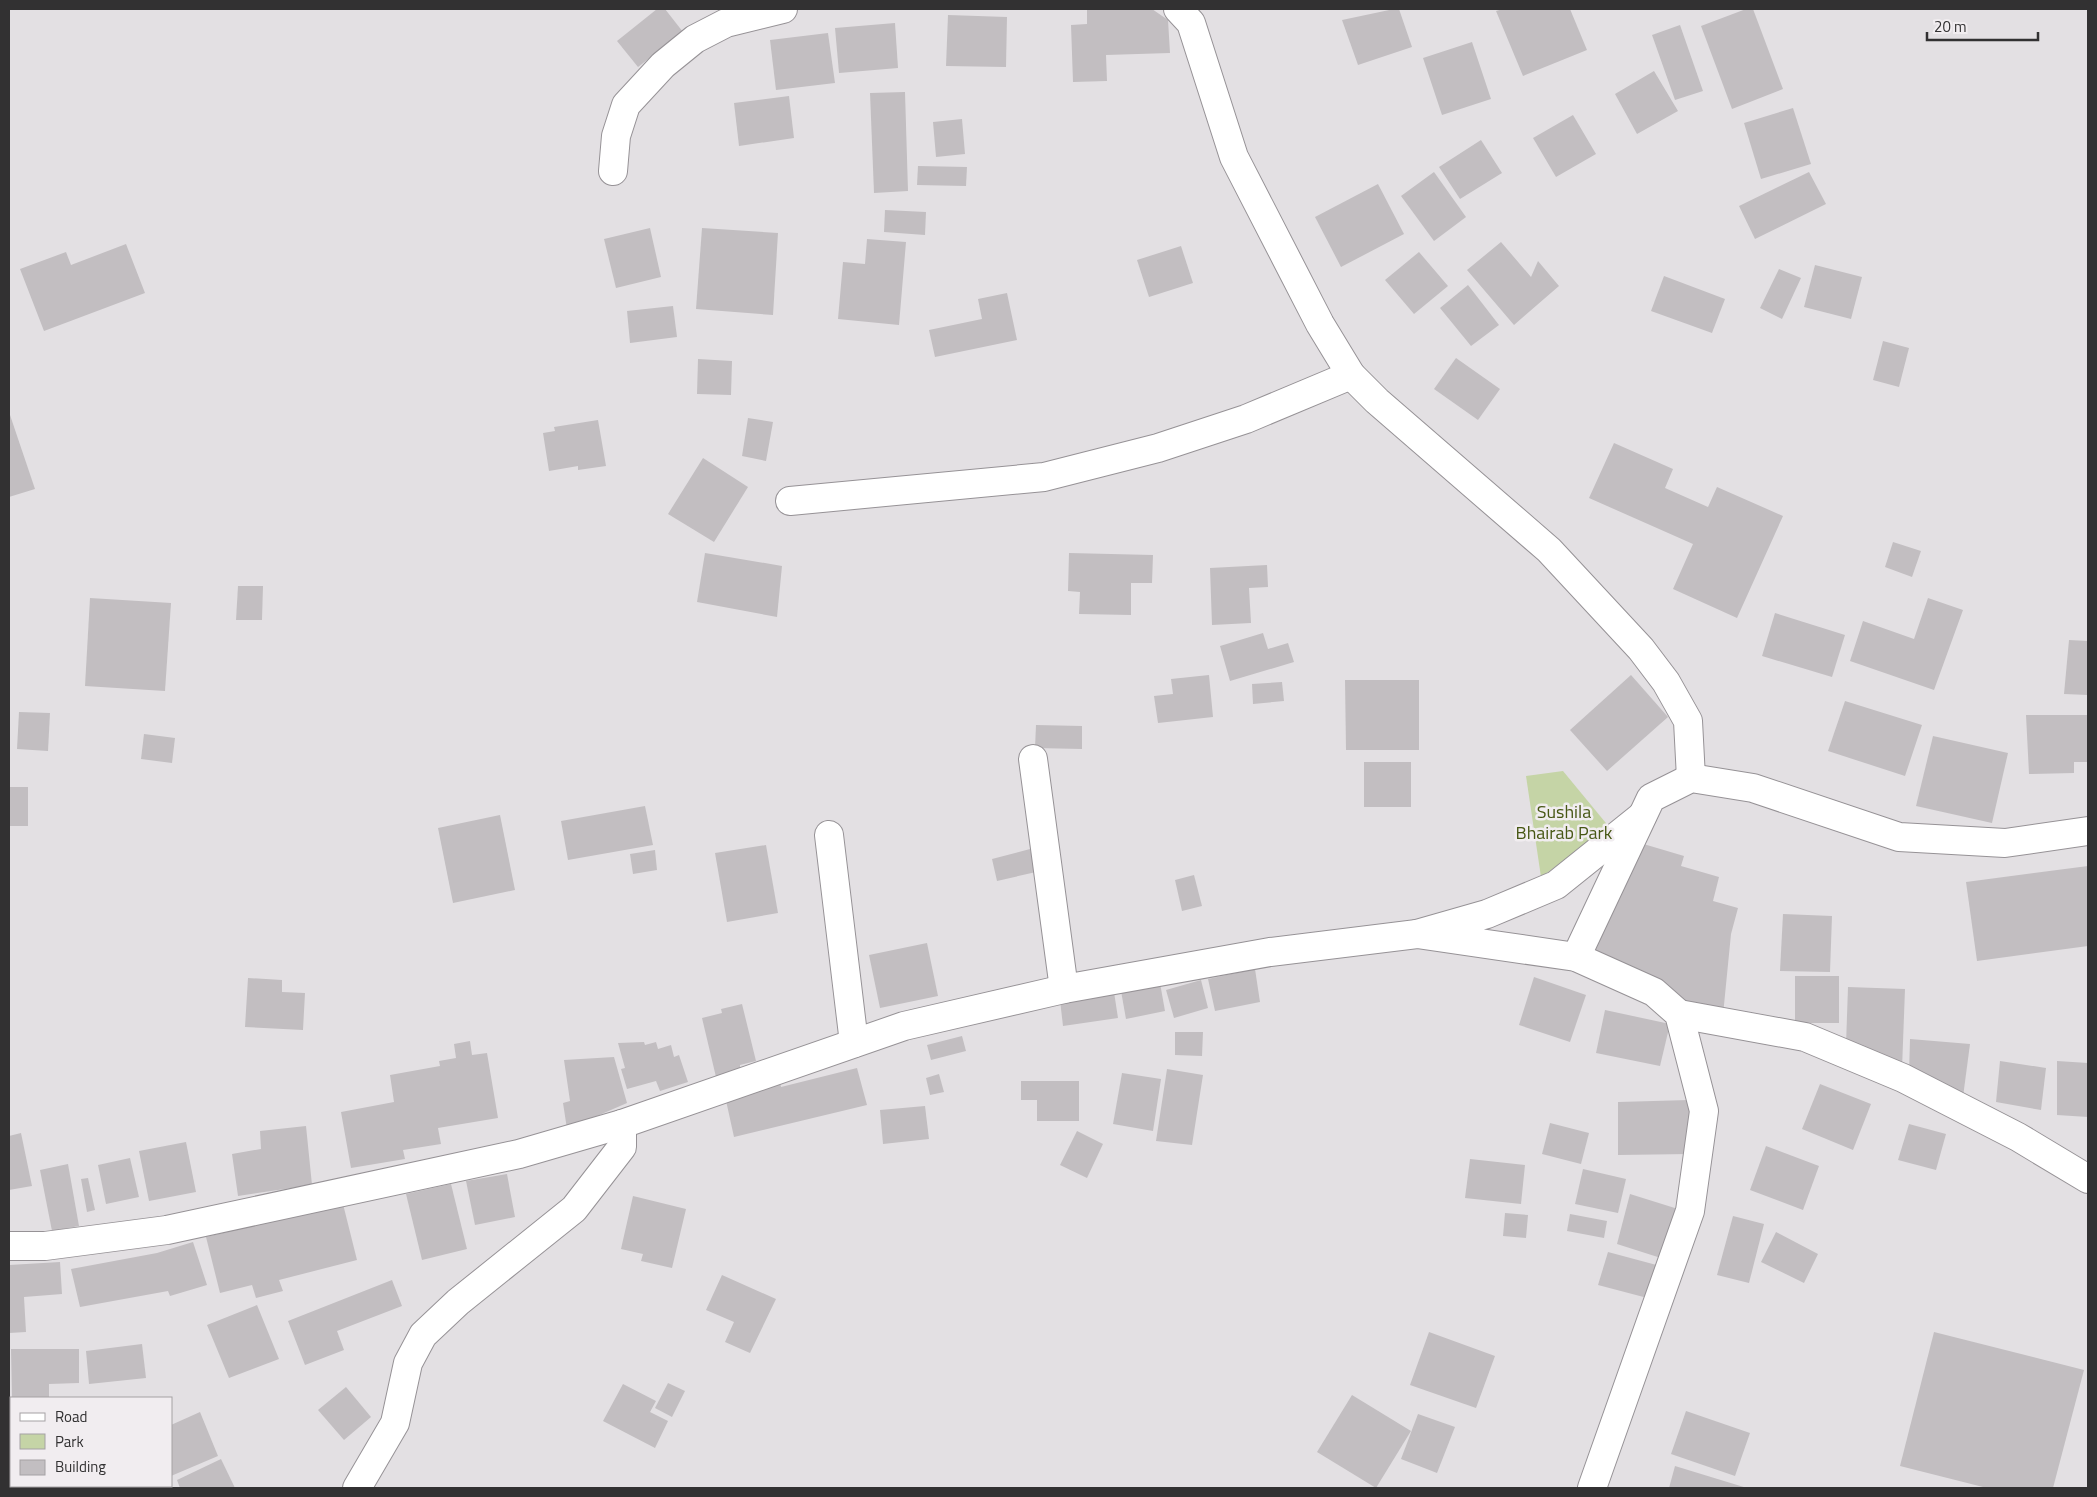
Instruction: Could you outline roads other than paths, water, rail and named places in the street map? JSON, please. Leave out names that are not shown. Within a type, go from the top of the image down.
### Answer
[{"type":"street","points":[[613,171],[616,136],[626,105],[663,65],[695,39],[726,23],[783,9]]},
{"type":"street","points":[[1178,9],[1191,23],[1234,157],[1320,324],[1351,375],[1376,401],[1549,550],[1641,649],[1666,682],[1688,721],[1691,778]]},
{"type":"street","points":[[790,501],[1044,477],[1158,448],[1219,428],[1246,419],[1351,375]]},
{"type":"street","points":[[1033,759],[1064,989]]},
{"type":"street","points":[[1576,957],[1651,798],[1691,778],[1754,788],[1899,837],[2006,843],[2088,831]]},
{"type":"street","points":[[9,1246],[45,1246],[167,1230],[519,1154],[622,1124],[904,1026],[1064,989],[1270,952],[1417,934],[1487,914],[1556,885],[1642,816]]},
{"type":"street","points":[[829,835],[854,1043]]},
{"type":"street","points":[[1417,934],[1576,957],[1654,992],[1679,1014],[1805,1037],[1902,1078],[2018,1137],[2088,1179]]},
{"type":"street","points":[[1592,1488],[1690,1211],[1704,1111],[1679,1014]]},
{"type":"street","points":[[357,1488],[395,1423],[408,1363],[423,1335],[458,1302],[574,1208],[622,1147],[622,1124]]},
{"type":"park label","name":"Sushila Bhairab Park","points":[[1564,821]]}]
